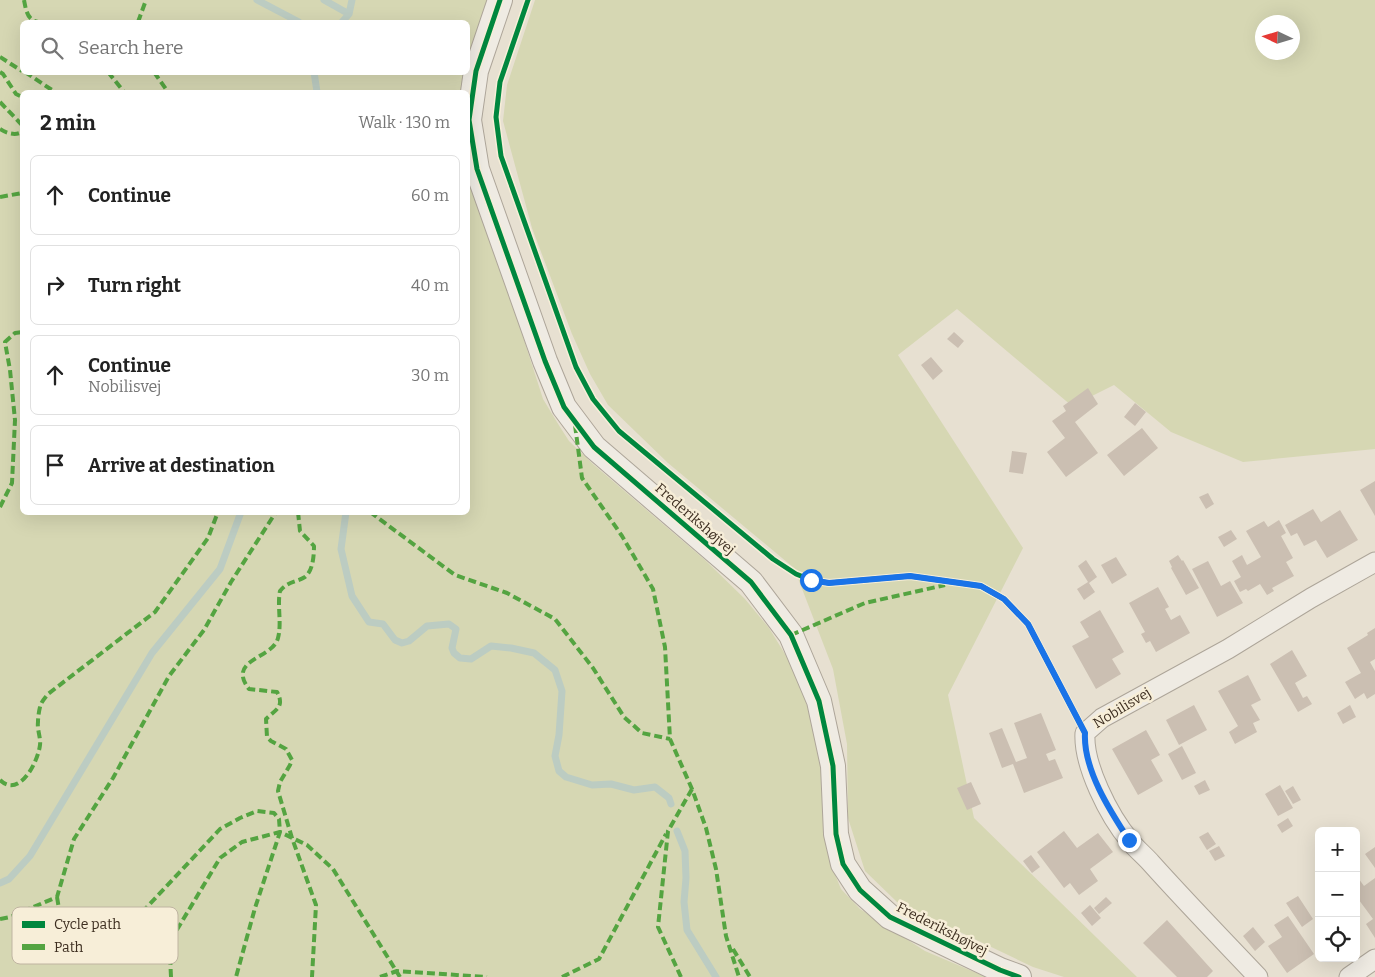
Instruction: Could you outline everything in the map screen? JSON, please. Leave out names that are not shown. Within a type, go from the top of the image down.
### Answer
[{"type":"street","name":"Frederikshøjvej","points":[[470,113],[476,71],[500,0]]},
{"type":"street","name":"Frederikshøjvej","points":[[470,126],[477,169],[545,361],[564,407],[594,448],[751,582],[791,635],[819,701],[833,766],[836,834],[843,864],[860,890],[890,917],[1000,970],[1019,977]]},
{"type":"street","name":"Nobilisvej","points":[[1258,977],[1129,840],[1100,792],[1086,748],[1085,733],[1102,718],[1228,649],[1311,598],[1375,562]]},
{"type":"street","points":[[1349,977],[1375,959]]},
{"type":"green space","points":[[0,0],[487,0],[470,65],[470,20],[20,20],[20,75],[467,75],[464,90],[20,90],[20,515],[470,515],[470,182],[543,399],[569,441],[594,465],[705,560],[745,599],[769,628],[793,667],[806,702],[816,740],[827,794],[832,867],[841,889],[860,909],[925,951],[986,977],[0,977]]},
{"type":"green space","points":[[535,0],[1375,0],[1375,449],[1243,462],[1171,432],[1114,385],[1072,406],[957,309],[898,355],[1023,548],[948,695],[974,818],[1137,977],[1064,977],[1033,967],[897,902],[865,871],[848,818],[847,744],[833,669],[794,568],[668,463],[608,405],[590,374],[572,334],[532,228],[503,121],[507,85]]},
{"type":"building","points":[[954,332],[964,341],[958,348],[947,339]]},
{"type":"building","points":[[931,357],[943,371],[933,380],[921,365]]},
{"type":"building","points":[[1088,388],[1098,404],[1075,422],[1098,453],[1066,477],[1047,452],[1065,438],[1052,421],[1066,411],[1063,406]]},
{"type":"building","points":[[1135,403],[1146,412],[1135,426],[1124,417]]},
{"type":"building","points":[[1142,428],[1158,448],[1124,476],[1107,455]]},
{"type":"building","points":[[1012,451],[1027,453],[1023,474],[1009,472]]},
{"type":"building","points":[[1375,481],[1375,516],[1360,490]]},
{"type":"building","points":[[1208,493],[1214,504],[1206,509],[1199,497]]},
{"type":"building","points":[[1313,509],[1321,522],[1340,510],[1358,540],[1327,558],[1316,540],[1304,546],[1297,533],[1291,536],[1285,525]]},
{"type":"building","points":[[1279,520],[1286,533],[1281,536],[1293,558],[1286,562],[1294,576],[1272,588],[1274,591],[1267,595],[1260,584],[1248,591],[1246,589],[1240,592],[1234,581],[1241,577],[1232,561],[1242,555],[1247,565],[1261,557],[1246,531],[1264,521],[1268,527]]},
{"type":"building","points":[[1231,530],[1237,539],[1224,547],[1218,537]]},
{"type":"building","points":[[1178,555],[1183,560],[1199,588],[1186,595],[1169,561]]},
{"type":"building","points":[[1116,557],[1127,575],[1112,584],[1101,565]]},
{"type":"building","points":[[1086,560],[1097,577],[1089,583],[1095,592],[1084,600],[1077,589],[1088,582],[1078,566]]},
{"type":"building","points":[[1208,561],[1221,586],[1230,581],[1243,603],[1217,617],[1192,569]]},
{"type":"building","points":[[1158,587],[1169,607],[1165,609],[1171,620],[1180,615],[1190,633],[1156,652],[1150,641],[1146,643],[1141,634],[1145,632],[1129,603]]},
{"type":"building","points":[[1100,610],[1124,652],[1112,659],[1121,674],[1096,689],[1072,646],[1089,637],[1080,622]]},
{"type":"building","points":[[1375,628],[1375,659],[1370,662],[1375,671],[1375,694],[1367,699],[1364,693],[1355,699],[1345,682],[1361,673],[1347,648],[1368,635],[1367,633]]},
{"type":"building","points":[[1292,650],[1307,676],[1295,683],[1303,698],[1307,696],[1312,704],[1298,712],[1270,664]]},
{"type":"building","points":[[1248,675],[1261,700],[1251,705],[1260,720],[1253,723],[1257,732],[1235,744],[1229,732],[1238,726],[1218,691]]},
{"type":"building","points":[[1194,705],[1207,730],[1179,745],[1166,720]]},
{"type":"building","points":[[1350,705],[1356,717],[1343,724],[1337,713]]},
{"type":"building","points":[[1041,713],[1056,750],[1046,754],[1049,761],[1055,759],[1063,778],[1024,793],[1013,764],[1002,768],[989,733],[1002,728],[1016,762],[1027,758],[1014,723]]},
{"type":"building","points":[[1146,730],[1160,755],[1151,760],[1163,781],[1138,795],[1112,749]]},
{"type":"building","points":[[1182,746],[1196,773],[1182,780],[1168,754]]},
{"type":"building","points":[[1205,780],[1210,790],[1199,795],[1194,786]]},
{"type":"building","points":[[971,782],[981,804],[967,810],[957,788]]},
{"type":"building","points":[[1280,785],[1293,808],[1278,816],[1265,794]]},
{"type":"building","points":[[1293,786],[1301,800],[1293,804],[1285,791]]},
{"type":"building","points":[[1288,818],[1293,826],[1282,833],[1277,825]]},
{"type":"building","points":[[1064,831],[1077,848],[1098,833],[1113,852],[1090,869],[1098,881],[1079,895],[1070,883],[1064,888],[1037,852]]},
{"type":"building","points":[[1208,832],[1216,844],[1207,850],[1199,837]]},
{"type":"building","points":[[1219,846],[1225,856],[1215,861],[1209,851]]},
{"type":"building","points":[[1375,847],[1375,868],[1365,854]]},
{"type":"building","points":[[1031,855],[1040,867],[1032,873],[1023,861]]},
{"type":"building","points":[[1375,878],[1375,938],[1366,924],[1373,919],[1360,901],[1360,880],[1364,886]]},
{"type":"building","points":[[1298,896],[1313,919],[1302,927],[1286,903]]},
{"type":"building","points":[[1106,897],[1112,903],[1099,914],[1094,908]]},
{"type":"building","points":[[1090,905],[1101,918],[1092,926],[1081,913]]},
{"type":"building","points":[[1288,916],[1314,954],[1287,973],[1268,946],[1282,937],[1274,925]]},
{"type":"building","points":[[1167,920],[1213,971],[1207,977],[1177,977],[1143,943]]},
{"type":"building","points":[[1253,927],[1265,942],[1255,951],[1243,936]]},
{"type":"waterway","points":[[257,0],[295,20]]},
{"type":"waterway","points":[[324,0],[349,14]]},
{"type":"waterway","points":[[344,20],[349,14],[352,0]]},
{"type":"waterway","points":[[314,75],[317,90]]},
{"type":"waterway","points":[[0,883],[9,879],[30,856],[152,653],[220,569],[240,515]]},
{"type":"waterway","points":[[346,515],[341,549],[352,596],[369,622],[383,624],[395,640],[402,643],[409,641],[427,626],[449,624],[456,629],[452,648],[454,653],[460,658],[471,659],[491,646],[534,653],[555,670],[562,691],[559,735],[555,756],[559,771],[566,777],[592,785],[611,784],[634,790],[655,787],[669,798],[671,804]]},
{"type":"waterway","points":[[677,831],[685,851],[686,878],[684,902],[687,930],[716,977]]},
{"type":"marked path","points":[[24,0],[26,11],[32,20]]},
{"type":"marked path","points":[[139,20],[146,0]]},
{"type":"marked path","points":[[0,57],[20,70]]},
{"type":"marked path","points":[[0,72],[16,94],[20,96]]},
{"type":"marked path","points":[[30,75],[52,90]]},
{"type":"marked path","points":[[110,75],[122,90]]},
{"type":"marked path","points":[[156,75],[167,90]]},
{"type":"marked path","points":[[0,102],[20,123]]},
{"type":"marked path","points":[[0,129],[11,134],[20,133]]},
{"type":"marked path","points":[[0,197],[20,193]]},
{"type":"marked path","points":[[0,507],[12,483],[15,420],[5,342],[15,333],[20,332]]},
{"type":"marked path","points":[[575,425],[582,478],[622,536],[653,589],[665,647],[670,739],[692,789],[706,828],[716,869],[726,936],[739,977]]},
{"type":"marked path","points":[[0,780],[7,785],[14,785],[26,776],[36,760],[38,752],[40,742],[38,718],[43,700],[48,694],[155,612],[208,538],[217,515]]},
{"type":"marked path","points":[[34,907],[57,897],[74,839],[113,778],[169,676],[204,630],[231,582],[274,515]]},
{"type":"marked path","points":[[298,515],[300,531],[314,546],[311,567],[305,577],[289,584],[280,591],[278,638],[268,651],[247,665],[243,671],[243,679],[249,689],[277,692],[280,701],[278,707],[266,719],[267,737],[286,749],[292,760],[280,782],[278,791],[292,838],[316,905],[312,977]]},
{"type":"marked path","points":[[374,515],[455,575],[507,593],[555,619],[593,668],[624,717],[642,733],[670,739]]},
{"type":"marked path","points":[[791,635],[865,603],[945,585]]},
{"type":"marked path","points":[[681,977],[658,927],[668,831],[692,789]]},
{"type":"marked path","points":[[147,907],[220,829],[257,811],[274,813],[279,819],[280,832],[255,908],[236,977]]},
{"type":"marked path","points":[[178,928],[220,858],[242,842],[280,832],[307,845],[333,869],[400,977]]},
{"type":"marked path","points":[[562,977],[599,959],[666,834]]},
{"type":"marked path","points":[[57,897],[59,907]]},
{"type":"marked path","points":[[0,919],[12,916]]},
{"type":"marked path","points":[[733,949],[750,977]]},
{"type":"marked path","points":[[170,964],[171,977]]},
{"type":"marked path","points":[[380,977],[397,971],[487,977]]},
{"type":"cycle path","points":[[470,113],[476,71],[500,0]]},
{"type":"cycle path","points":[[528,0],[500,82],[496,117],[501,156],[576,367],[593,399],[619,431],[773,559],[796,574],[811,580],[829,583],[910,576],[981,586],[1004,599],[1028,624],[1085,733]]},
{"type":"cycle path","points":[[470,126],[477,169],[545,361],[564,407],[594,447],[751,582],[791,635],[819,701],[833,766],[836,834],[843,864],[860,890],[890,917],[1000,970],[1019,977]]},
{"type":"route","points":[[811,580],[829,583],[910,576],[981,586],[1004,599],[1028,624],[1085,733],[1088,758],[1100,792],[1129,840]]}]
